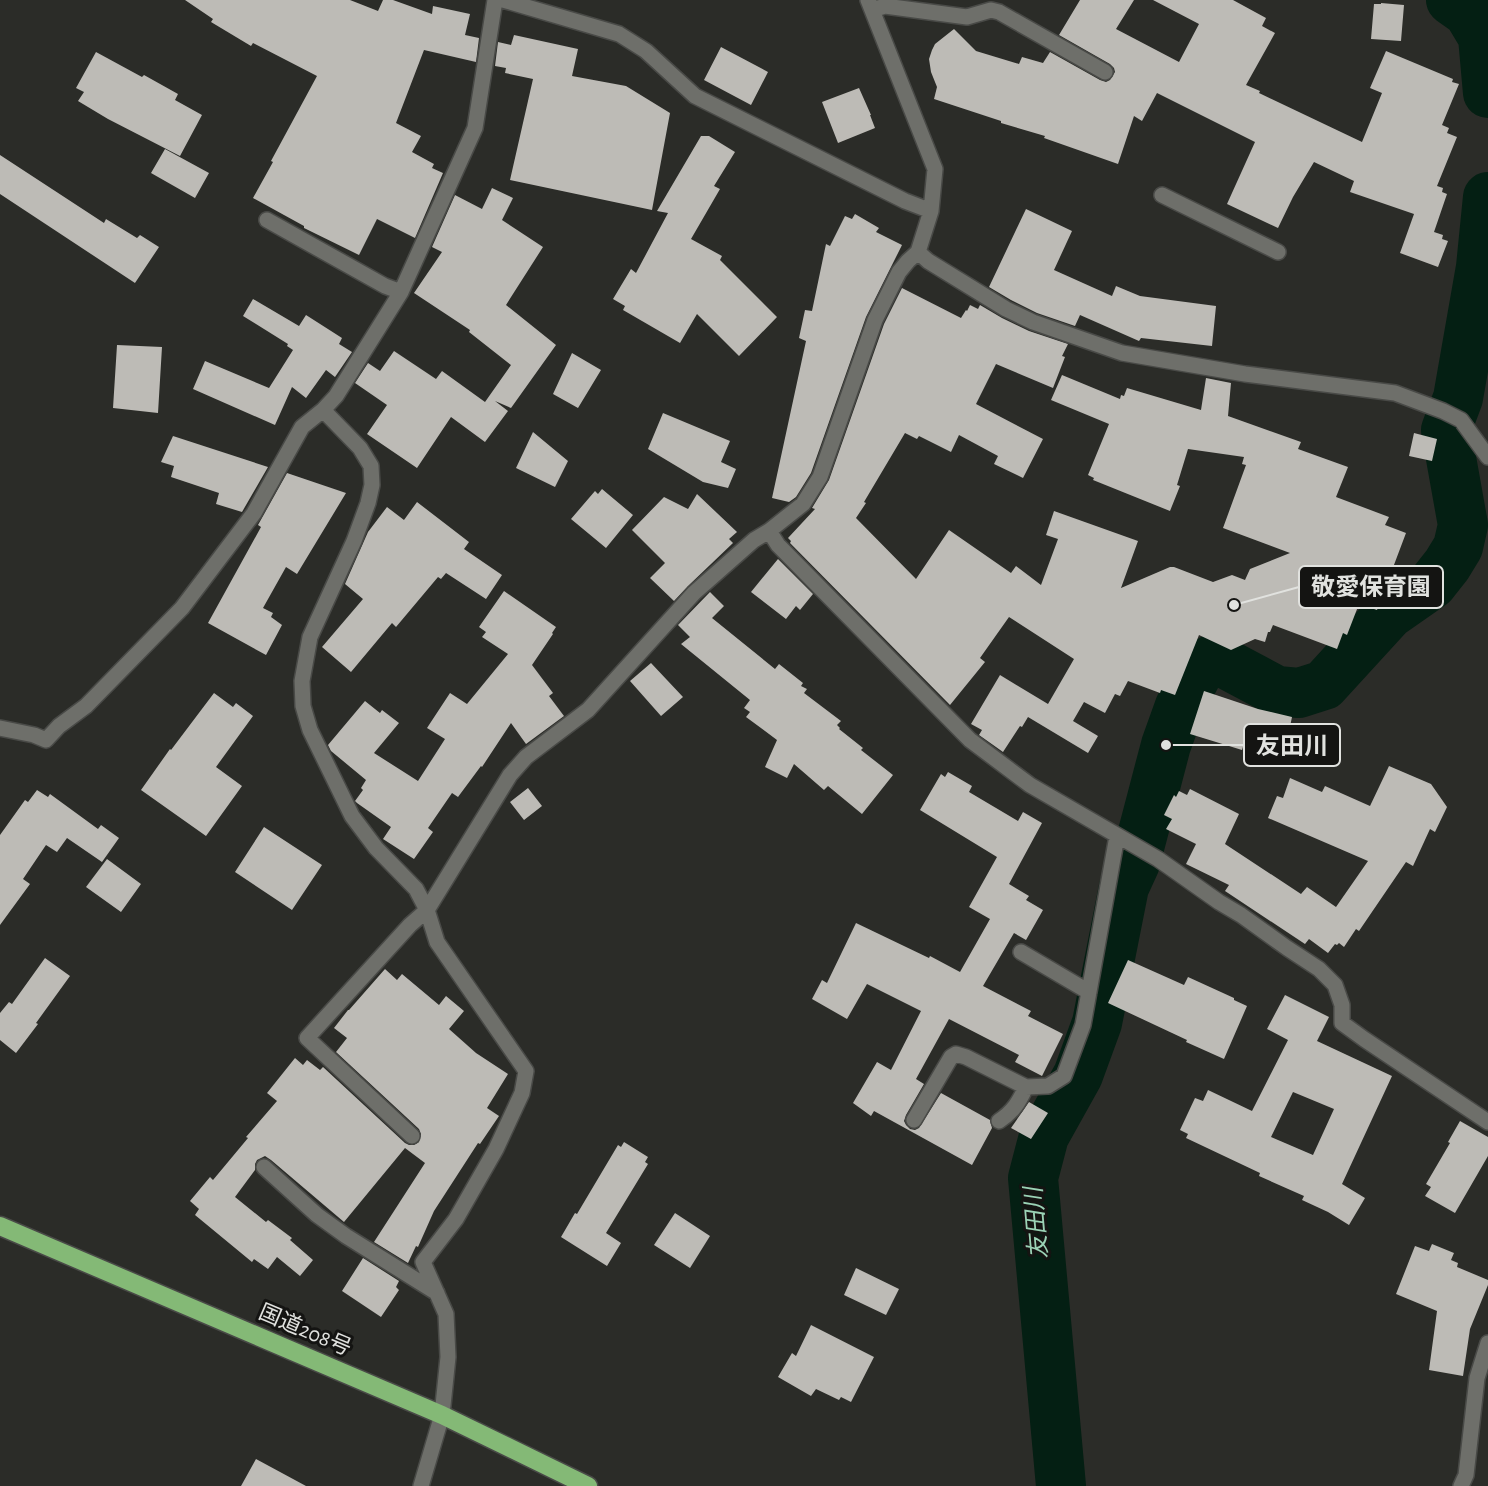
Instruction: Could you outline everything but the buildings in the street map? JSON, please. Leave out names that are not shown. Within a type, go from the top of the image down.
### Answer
[{"type":"highway","name":"国道208号","points":[[0,1226],[442,1415],[588,1486]]},
{"type":"street","points":[[0,728],[34,735],[46,740],[86,706],[182,608],[254,513],[302,427],[336,396],[401,292],[475,128],[495,0]]},
{"type":"street","points":[[503,0],[619,34],[646,51],[695,96],[905,201],[931,211]]},
{"type":"street","points":[[412,1136],[307,1038],[410,925],[427,910],[510,775],[526,757],[588,710],[694,593],[754,540],[770,531],[803,504],[820,477],[875,320],[899,272],[918,252],[931,211],[935,169],[870,5],[967,17],[991,10],[999,12],[1105,72]]},
{"type":"street","points":[[1162,195],[1278,252]]},
{"type":"street","points":[[267,220],[385,286],[401,292]]},
{"type":"street","points":[[918,252],[928,261],[1015,314],[1122,353],[1245,374],[1395,393],[1461,420],[1488,457]]},
{"type":"street","points":[[323,410],[360,448],[371,466],[372,485],[354,541],[310,637],[302,681],[303,706],[310,730],[352,816],[376,848],[416,889],[427,910],[437,942],[526,1071],[522,1093],[496,1149],[456,1219],[423,1262],[446,1314],[448,1357],[442,1415],[421,1486]]},
{"type":"street","points":[[770,531],[778,545],[970,740],[1030,785],[1158,859],[1319,969],[1335,985],[1342,1005],[1342,1023],[1488,1122]]},
{"type":"street","points":[[914,1120],[951,1057],[956,1054],[1026,1087],[1048,1086],[1064,1076],[1083,1025],[1122,838]]},
{"type":"street","points":[[1021,952],[1089,992]]},
{"type":"street","points":[[999,1121],[1010,1114],[1026,1087]]},
{"type":"street","points":[[264,1167],[316,1215],[437,1293]]},
{"type":"street","points":[[1461,1486],[1466,1475],[1477,1378],[1488,1343]]},
{"type":"waterway","name":"友田川","points":[[1451,0],[1468,12],[1483,37],[1488,93]]},
{"type":"waterway","name":"友田川","points":[[1061,1486],[1033,1178],[1044,1136],[1078,1075],[1097,1023],[1124,887],[1135,863],[1166,745],[1180,706],[1202,665],[1215,658],[1277,691],[1299,693],[1324,685],[1389,614],[1432,584],[1458,547],[1463,525],[1446,430],[1458,398],[1481,267],[1488,197]]},
{"type":"place","name":"敬愛保育園","points":[[1234,605]]},
{"type":"place","name":"友田川","points":[[1166,745]]}]
